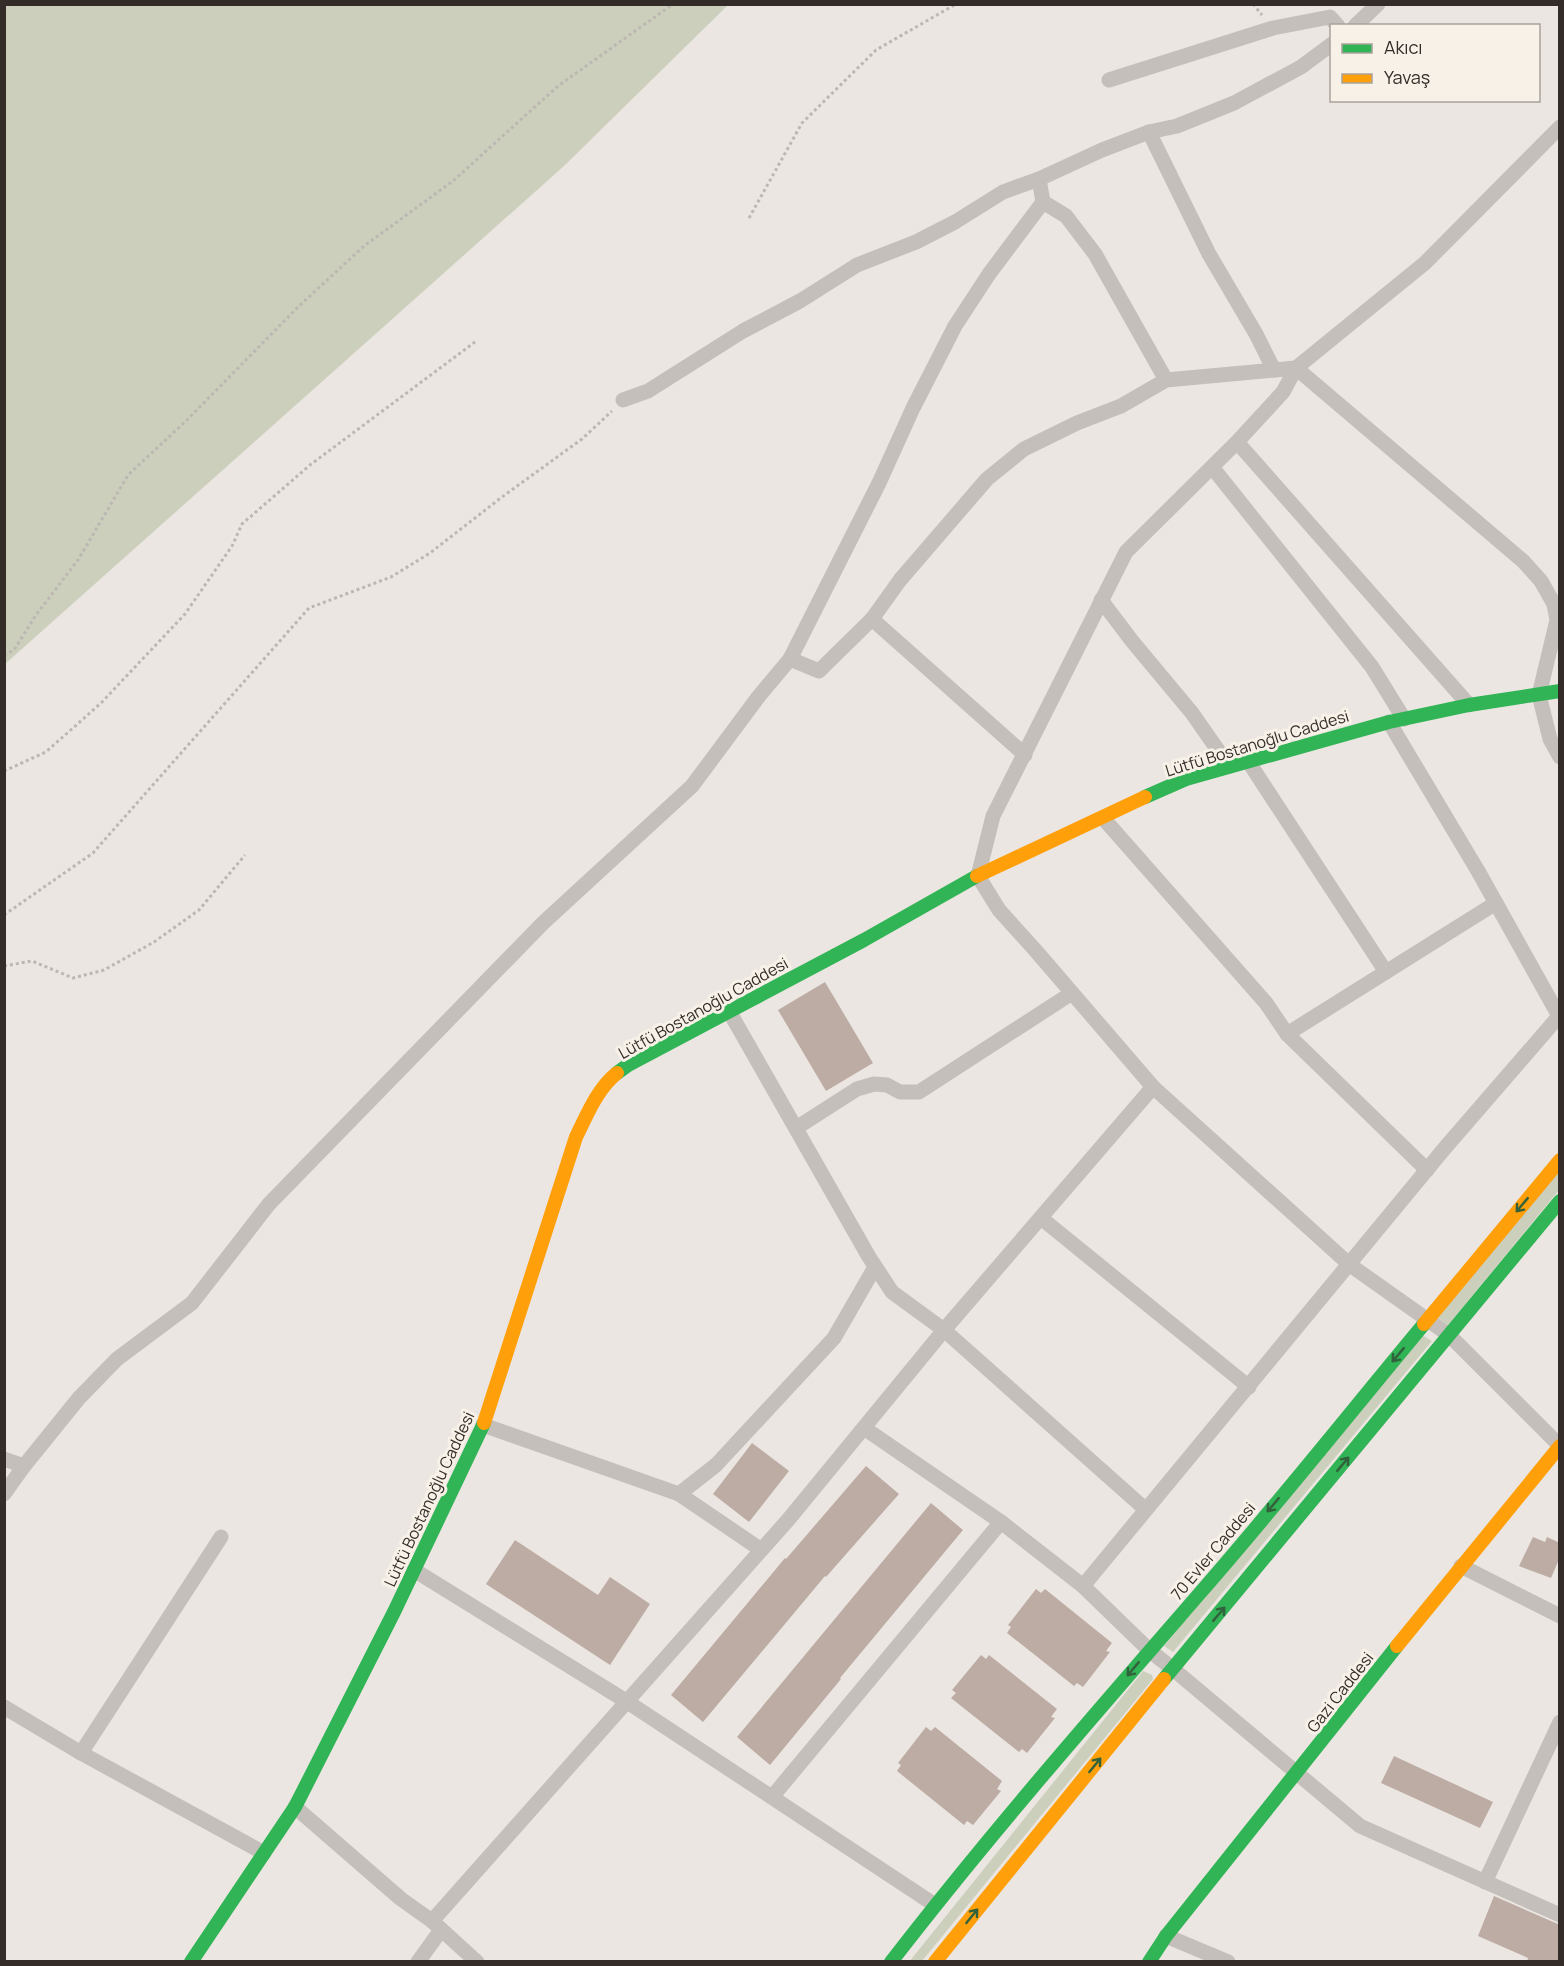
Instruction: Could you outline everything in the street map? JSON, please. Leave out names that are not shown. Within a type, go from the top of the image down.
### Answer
[{"type":"street","points":[[1357,24],[1378,4]]},
{"type":"street","points":[[1109,80],[1273,28],[1330,17],[1336,24]]},
{"type":"street","points":[[624,400],[648,391],[743,331],[800,301],[857,265],[916,242],[955,222],[1003,192],[1039,179],[1102,150],[1149,132],[1177,126],[1234,103],[1300,67],[1330,45]]},
{"type":"street","points":[[1560,127],[1425,263],[1296,368],[1282,392],[1237,442],[1126,552],[993,816],[978,876],[999,910],[1154,1088],[1350,1265],[1449,1335],[1560,1446]]},
{"type":"street","points":[[1149,132],[1209,254],[1256,334],[1274,370]]},
{"type":"street","points":[[4,1494],[79,1398],[117,1359],[192,1303],[269,1204],[543,923],[692,786],[759,696],[790,659],[955,326],[989,274],[1042,202],[1039,179]]},
{"type":"street","points":[[1042,202],[1066,216],[1095,254],[1166,380]]},
{"type":"street","points":[[790,659],[819,671],[872,620],[900,580],[987,479],[1024,449],[1077,423],[1121,406],[1166,380],[1296,368],[1523,561],[1541,581],[1554,604],[1557,620],[1539,695],[1550,739],[1560,757]]},
{"type":"street","points":[[1237,442],[1468,705]]},
{"type":"street","points":[[1083,1586],[1427,1170],[1559,1015],[1396,720],[1372,667],[1212,467]]},
{"type":"street","points":[[1101,600],[1192,713],[1229,766]]},
{"type":"street","points":[[872,620],[1025,756]]},
{"type":"street","name":"Lütfü Bostanoğlu Caddesi","points":[[191,1962],[295,1807],[414,1570],[483,1425],[569,1158],[587,1113],[597,1095],[611,1078],[628,1065],[864,940],[978,876],[1170,786],[1229,766],[1396,720],[1468,705],[1560,691]]},
{"type":"street","points":[[1248,761],[1386,972]]},
{"type":"street","points":[[1103,818],[1266,1003],[1287,1034],[1427,1170]]},
{"type":"street","points":[[1287,1034],[1496,903]]},
{"type":"street","points":[[796,1128],[858,1089],[874,1084],[887,1085],[900,1092],[919,1092],[1072,993]]},
{"type":"street","points":[[729,1011],[875,1267],[892,1292],[944,1330],[1146,1509]]},
{"type":"street","points":[[418,1962],[437,1926],[627,1701],[788,1520],[944,1330],[1154,1088]]},
{"type":"street","name":"70 Evler Caddesi","points":[[891,1962],[935,1905],[1149,1650],[1201,1592],[1560,1160]]},
{"type":"street","points":[[935,1962],[1173,1669],[1560,1201]]},
{"type":"street","points":[[1041,1218],[1249,1387]]},
{"type":"street","points":[[679,1494],[716,1465],[834,1338],[875,1267]]},
{"type":"street","points":[[483,1425],[679,1494],[760,1549]]},
{"type":"street","points":[[864,1428],[1001,1522],[1083,1586],[1149,1650],[1360,1826],[1560,1915]]},
{"type":"street","name":"Gazi Caddesi","points":[[1149,1962],[1166,1936],[1461,1566],[1560,1446]]},
{"type":"street","points":[[4,1460],[24,1466]]},
{"type":"street","points":[[772,1797],[1001,1522]]},
{"type":"street","points":[[81,1753],[220,1537]]},
{"type":"street","points":[[1461,1566],[1560,1616]]},
{"type":"street","points":[[414,1570],[627,1701],[935,1905]]},
{"type":"street","points":[[4,1707],[81,1753],[264,1853]]},
{"type":"street","points":[[1485,1882],[1560,1722]]},
{"type":"street","points":[[295,1807],[477,1962]]},
{"type":"street","points":[[1166,1936],[1228,1962]]},
{"type":"path","points":[[4,655],[14,650],[36,615],[78,560],[128,475],[187,420],[298,307],[364,246],[453,181],[558,86],[673,4]]},
{"type":"path","points":[[749,218],[802,123],[876,50],[956,4]]},
{"type":"path","points":[[4,771],[46,752],[102,702],[185,614],[232,546],[242,524],[310,465],[475,342]]},
{"type":"path","points":[[4,915],[93,853],[309,608],[391,577],[430,553],[582,439],[624,400]]},
{"type":"path","points":[[4,966],[32,962],[73,978],[104,970],[154,942],[199,909],[245,855]]},
{"type":"green space","points":[[5,4],[728,5],[564,166],[5,664]]},
{"type":"green space","points":[[1559,1169],[1559,1190],[1448,1325],[1437,1317]]},
{"type":"green space","points":[[1422,1335],[1432,1341],[1173,1652],[1164,1646]]},
{"type":"green space","points":[[1143,1671],[1152,1675],[1153,1679],[922,1961],[909,1962]]},
{"type":"building","points":[[825,982],[873,1063],[826,1091],[778,1010]]},
{"type":"building","points":[[752,1443],[789,1471],[749,1522],[713,1494]]},
{"type":"building","points":[[866,1466],[899,1494],[825,1576],[703,1722],[671,1695],[785,1558]]},
{"type":"building","points":[[931,1503],[963,1530],[770,1765],[737,1737]]},
{"type":"building","points":[[1533,1537],[1545,1542],[1547,1537],[1560,1543],[1560,1557],[1551,1578],[1519,1566]]},
{"type":"building","points":[[515,1540],[598,1595],[610,1577],[650,1604],[610,1665],[486,1584]]},
{"type":"building","points":[[1036,1589],[1041,1593],[1045,1589],[1112,1643],[1106,1651],[1110,1652],[1083,1687],[1077,1683],[1074,1686],[1007,1633],[1011,1627],[1008,1625]]},
{"type":"building","points":[[981,1655],[986,1659],[989,1655],[1057,1709],[1051,1717],[1055,1718],[1027,1753],[1022,1749],[1019,1752],[951,1698],[956,1693],[952,1690]]},
{"type":"building","points":[[926,1727],[931,1731],[935,1727],[1002,1781],[997,1789],[1001,1791],[973,1825],[967,1821],[964,1825],[897,1771],[901,1765],[898,1763]]},
{"type":"building","points":[[1394,1756],[1493,1802],[1480,1828],[1381,1783]]},
{"type":"building","points":[[1494,1896],[1560,1925],[1560,1962],[1527,1962],[1528,1958],[1478,1936]]},
{"type":"traffic: fast","points":[[1145,797],[1186,779],[1389,722],[1469,705],[1560,691]]},
{"type":"traffic: fast","points":[[617,1073],[628,1065],[864,940],[977,876]]},
{"type":"traffic: fast","points":[[1164,1679],[1560,1201]]},
{"type":"traffic: fast","points":[[891,1962],[1004,1821],[1257,1526],[1424,1324]]},
{"type":"traffic: fast","points":[[191,1962],[295,1807],[394,1612],[484,1423]]},
{"type":"traffic: fast","points":[[1149,1962],[1166,1936],[1397,1646]]},
{"type":"traffic: slow","points":[[977,876],[1145,797]]},
{"type":"traffic: slow","points":[[484,1423],[576,1137],[598,1094],[617,1073]]},
{"type":"traffic: slow","points":[[1424,1324],[1560,1160]]},
{"type":"traffic: slow","points":[[1397,1646],[1560,1446]]},
{"type":"traffic: slow","points":[[935,1962],[1164,1679]]}]
